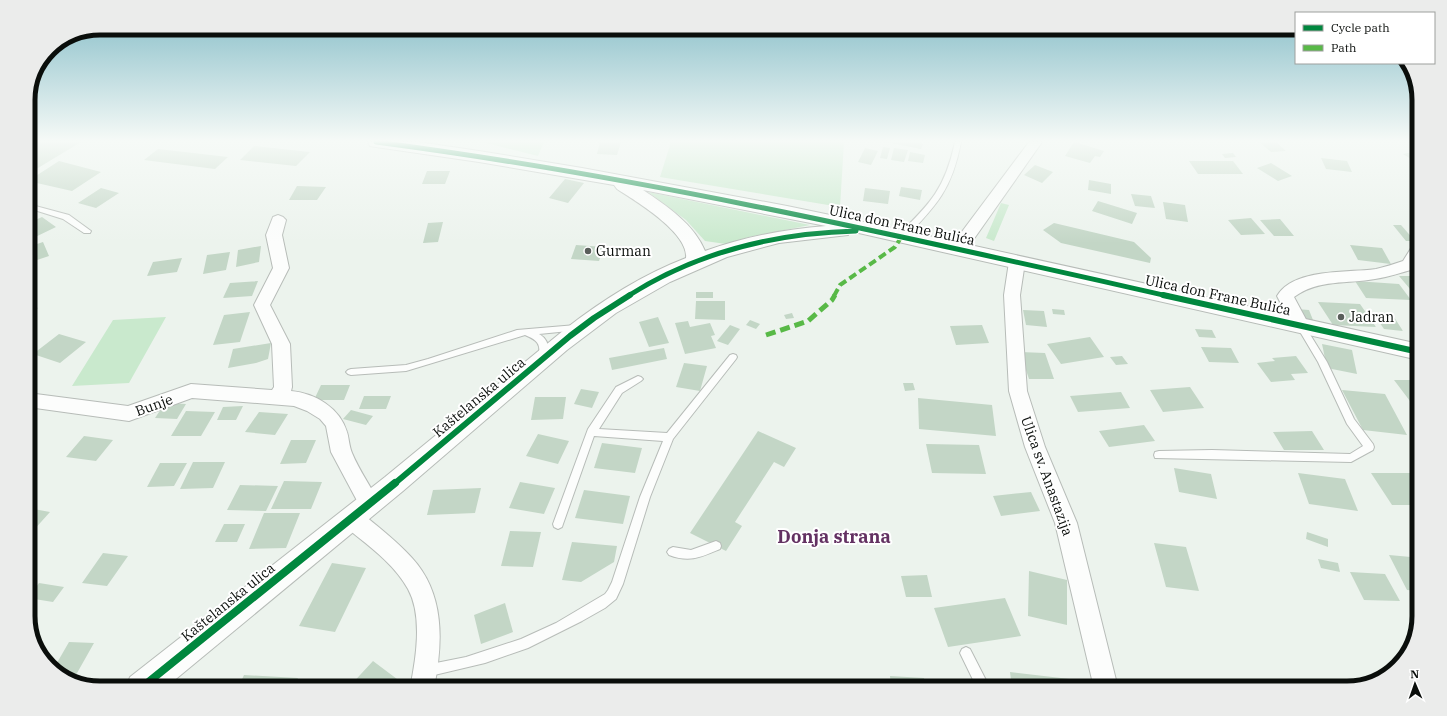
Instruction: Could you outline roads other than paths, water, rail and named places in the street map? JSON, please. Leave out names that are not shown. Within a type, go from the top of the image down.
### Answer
[{"type":"street","name":"Ulica don Frane Bulića","points":[[592,175],[892,234],[1412,350]]},
{"type":"street","points":[[958,249],[1012,175]]},
{"type":"street","points":[[614,179],[655,206],[683,231],[696,252],[696,261]]},
{"type":"street","points":[[278,220],[274,235],[281,268],[262,305],[281,344],[283,387],[279,397]]},
{"type":"street","name":"Kaštelanska ulica","points":[[150,681],[360,511],[543,358],[586,324],[633,292],[696,261],[732,248],[788,236],[834,231],[892,234]]},
{"type":"street","name":"Ulica don Frane Bulića","points":[[1300,325],[1285,296],[1291,290],[1316,280],[1377,274],[1409,265],[1412,260]]},
{"type":"street","name":"Ulica sv. Anastazija","points":[[1017,262],[1012,295],[1018,391],[1035,447],[1066,523],[1104,681]]},
{"type":"street","name":"Bunje","points":[[35,401],[129,414],[191,391],[295,399],[314,406],[327,414],[334,422],[338,433],[341,452],[360,511]]},
{"type":"street","points":[[360,511],[412,573],[420,589],[426,608],[428,625],[424,680]]},
{"type":"lane","points":[[892,234],[918,220],[942,190],[948,175]]},
{"type":"lane","points":[[35,208],[66,217],[86,231]]},
{"type":"lane","points":[[351,372],[406,368],[517,333],[530,330],[568,329],[586,324]]},
{"type":"lane","points":[[1159,455],[1212,454],[1351,458],[1369,447],[1350,421],[1322,362],[1300,325]]},
{"type":"lane","points":[[517,333],[535,334],[540,338],[545,344],[546,350],[543,358]]},
{"type":"lane","points":[[424,680],[445,668],[482,659],[526,644],[560,628],[612,595],[617,584],[645,497],[669,437],[733,357]]},
{"type":"lane","points":[[558,524],[591,432],[619,390],[638,379]]},
{"type":"lane","points":[[591,432],[669,437]]},
{"type":"lane","points":[[673,552],[691,555],[716,546]]},
{"type":"lane","points":[[966,653],[980,681]]},
{"type":"place","name":"Gurman","points":[[588,251]]},
{"type":"place","name":"Jadran","points":[[1341,317]]},
{"type":"district","name":"Donja strana","points":[[834,536]]}]
